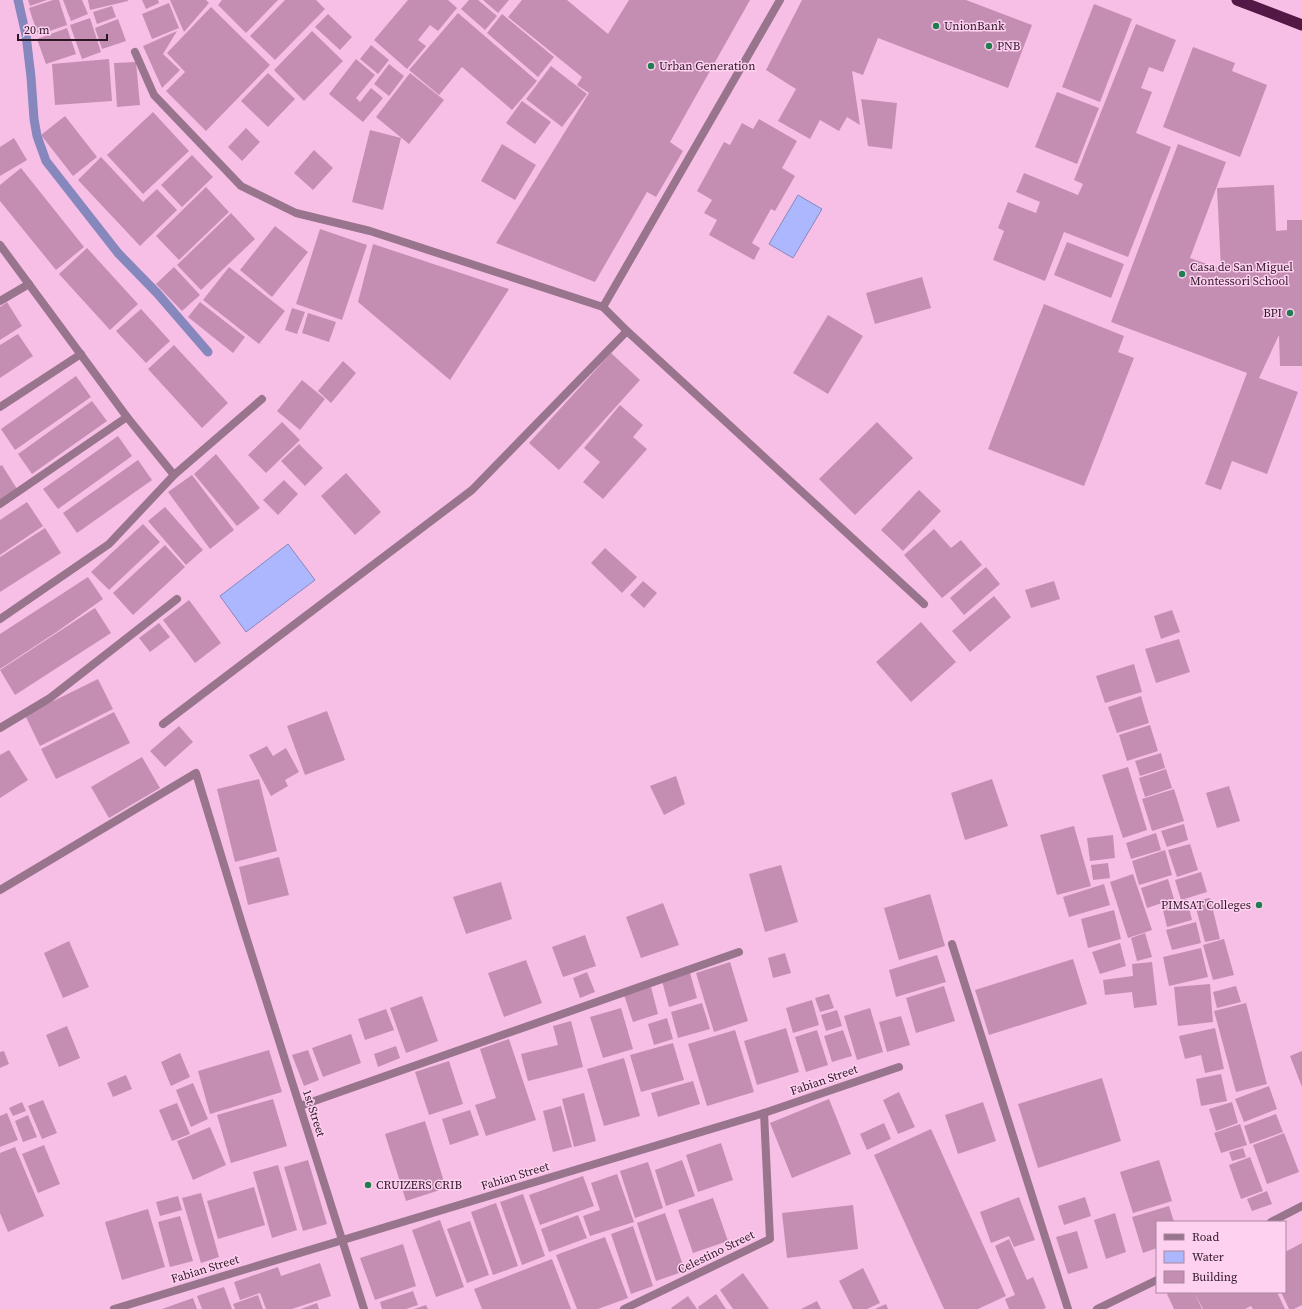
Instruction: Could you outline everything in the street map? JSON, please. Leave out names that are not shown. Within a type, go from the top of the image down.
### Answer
[{"type":"highway","points":[[1237,0],[1302,25]]},
{"type":"street","points":[[604,307],[780,0]]},
{"type":"street","points":[[135,52],[154,95],[242,186],[296,213],[370,231],[604,307],[627,332],[924,604]]},
{"type":"street","points":[[0,245],[127,417],[174,475]]},
{"type":"street","points":[[0,301],[29,284]]},
{"type":"street","points":[[163,724],[472,490],[627,332]]},
{"type":"street","points":[[0,407],[81,354]]},
{"type":"street","points":[[0,619],[109,544],[174,475],[262,399]]},
{"type":"street","points":[[0,504],[127,417]]},
{"type":"street","points":[[0,728],[50,698],[177,598]]},
{"type":"street","name":"1st Street","points":[[0,890],[196,774],[364,1309]]},
{"type":"street","points":[[952,944],[1068,1309]]},
{"type":"street","points":[[300,1106],[739,952]]},
{"type":"street","name":"Fabian Street","points":[[114,1309],[764,1114],[899,1067]]},
{"type":"street","name":"Celestino Street","points":[[624,1309],[770,1239],[764,1114]]},
{"type":"street","points":[[1273,1221],[1302,1206]]},
{"type":"street","points":[[1097,1309],[1156,1280]]},
{"type":"water","points":[[798,195],[822,209],[793,258],[769,244]]},
{"type":"water","points":[[288,544],[315,580],[246,632],[220,596]]},
{"type":"building","points":[[28,0],[47,0],[30,6]]},
{"type":"building","points":[[53,0],[59,0],[67,25],[38,35],[29,8]]},
{"type":"building","points":[[63,0],[82,0],[88,14],[71,21]]},
{"type":"building","points":[[88,0],[128,0],[128,1],[90,10]]},
{"type":"building","points":[[142,0],[158,0],[159,3],[146,9]]},
{"type":"building","points":[[170,0],[206,0],[209,3],[184,32]]},
{"type":"building","points":[[222,0],[278,0],[246,33],[218,5]]},
{"type":"building","points":[[285,0],[316,0],[325,9],[275,60],[250,36]]},
{"type":"building","points":[[408,0],[448,0],[457,8],[438,31],[430,25],[418,40],[426,46],[407,69],[374,40]]},
{"type":"building","points":[[469,0],[478,0],[497,16],[485,30],[461,9]]},
{"type":"building","points":[[483,0],[509,0],[498,13]]},
{"type":"building","points":[[522,0],[567,0],[608,34],[629,0],[750,0],[670,142],[683,151],[656,197],[647,192],[595,282],[496,243],[589,93],[577,85],[582,77],[508,17]]},
{"type":"building","points":[[802,0],[966,0],[1032,25],[1008,88],[878,38],[863,75],[852,71],[860,125],[847,117],[839,131],[820,120],[810,139],[778,121],[796,89],[766,70]]},
{"type":"building","points":[[169,3],[179,28],[152,39],[142,14]]},
{"type":"building","points":[[1094,4],[1132,19],[1100,102],[1062,87]]},
{"type":"building","points":[[112,6],[116,17],[97,24],[93,12]]},
{"type":"building","points":[[211,7],[270,65],[206,131],[166,91],[185,72],[167,53]]},
{"type":"building","points":[[458,13],[537,81],[512,110],[462,67],[439,95],[409,70]]},
{"type":"building","points":[[328,14],[352,37],[340,50],[315,27]]},
{"type":"building","points":[[502,14],[554,57],[538,77],[487,33]]},
{"type":"building","points":[[90,18],[101,52],[82,59],[70,25]]},
{"type":"building","points":[[118,19],[126,41],[102,49],[95,28]]},
{"type":"building","points":[[1136,24],[1176,40],[1163,72],[1149,67],[1141,88],[1152,92],[1136,133],[1171,147],[1128,257],[1064,232],[1045,281],[993,260],[1004,231],[998,228],[1008,202],[1036,213],[1040,202],[1016,192],[1024,173],[1078,195],[1083,184],[1074,180]]},
{"type":"building","points":[[67,28],[76,54],[46,64],[37,39]]},
{"type":"building","points":[[177,31],[163,54],[180,70],[162,88],[143,46]]},
{"type":"building","points":[[312,31],[343,61],[304,101],[274,70]]},
{"type":"building","points":[[371,45],[389,60],[378,74],[360,59]]},
{"type":"building","points":[[1193,47],[1235,63],[1232,71],[1267,85],[1240,157],[1163,127]]},
{"type":"building","points":[[109,59],[112,101],[55,105],[52,64]]},
{"type":"building","points":[[356,59],[375,75],[356,98],[360,102],[371,88],[383,98],[363,122],[329,94]]},
{"type":"building","points":[[136,62],[140,105],[117,107],[114,63]]},
{"type":"building","points":[[389,64],[404,76],[389,96],[374,84]]},
{"type":"building","points":[[551,66],[587,94],[562,127],[526,99]]},
{"type":"building","points":[[268,73],[295,99],[268,127],[241,101]]},
{"type":"building","points":[[410,73],[444,100],[409,144],[376,117]]},
{"type":"building","points":[[1057,92],[1099,108],[1077,164],[1035,147]]},
{"type":"building","points":[[861,99],[897,103],[892,149],[868,146]]},
{"type":"building","points":[[522,101],[551,122],[535,144],[506,123]]},
{"type":"building","points":[[153,112],[189,151],[143,194],[107,155]]},
{"type":"building","points":[[65,116],[97,157],[73,176],[41,135]]},
{"type":"building","points":[[759,119],[797,141],[782,168],[795,176],[775,211],[771,209],[752,243],[760,248],[754,260],[709,235],[717,220],[704,213],[712,200],[697,191],[724,142],[730,145],[742,123],[753,129]]},
{"type":"building","points":[[246,128],[260,142],[242,161],[228,147]]},
{"type":"building","points":[[370,130],[401,138],[383,210],[352,202]]},
{"type":"building","points":[[14,138],[27,160],[0,176],[0,147]]},
{"type":"building","points":[[502,144],[536,165],[515,200],[481,181]]},
{"type":"building","points":[[1178,144],[1226,162],[1190,258],[1221,269],[1217,188],[1274,185],[1276,231],[1287,230],[1287,220],[1302,220],[1302,366],[1280,366],[1279,335],[1259,378],[1298,392],[1267,474],[1232,461],[1221,490],[1205,484],[1247,373],[1111,322]]},
{"type":"building","points":[[314,150],[333,168],[313,190],[294,173]]},
{"type":"building","points":[[192,155],[213,177],[182,207],[161,185]]},
{"type":"building","points":[[101,157],[143,202],[157,189],[177,210],[140,246],[78,180]]},
{"type":"building","points":[[21,168],[84,247],[56,270],[0,201],[0,185]]},
{"type":"building","points":[[206,187],[229,212],[179,260],[156,236]]},
{"type":"building","points":[[231,213],[255,239],[201,290],[177,265]]},
{"type":"building","points":[[275,226],[308,252],[272,297],[240,270]]},
{"type":"building","points":[[320,229],[367,245],[342,320],[296,304]]},
{"type":"building","points":[[1067,242],[1124,264],[1111,298],[1054,275]]},
{"type":"building","points":[[373,244],[509,289],[450,380],[358,302]]},
{"type":"building","points":[[87,248],[138,304],[110,330],[59,274]]},
{"type":"building","points":[[174,267],[200,295],[182,311],[156,284]]},
{"type":"building","points":[[229,267],[285,311],[259,344],[203,300]]},
{"type":"building","points":[[922,277],[931,308],[875,324],[866,293]]},
{"type":"building","points":[[7,302],[22,326],[0,340],[0,307]]},
{"type":"building","points":[[200,302],[245,337],[233,353],[188,317]]},
{"type":"building","points":[[1044,304],[1124,336],[1118,352],[1134,358],[1084,486],[988,449]]},
{"type":"building","points":[[292,308],[305,312],[297,334],[285,330]]},
{"type":"building","points":[[141,309],[170,341],[146,363],[116,331]]},
{"type":"building","points":[[308,313],[336,322],[329,342],[302,333]]},
{"type":"building","points":[[828,315],[863,336],[828,394],[793,373]]},
{"type":"building","points":[[18,334],[33,356],[0,378],[0,345]]},
{"type":"building","points":[[174,345],[228,403],[202,428],[148,369]]},
{"type":"building","points":[[611,353],[640,380],[559,470],[529,443]]},
{"type":"building","points":[[343,361],[356,373],[331,403],[318,391]]},
{"type":"building","points":[[76,376],[91,397],[15,450],[1,429]]},
{"type":"building","points":[[302,380],[325,399],[300,430],[277,411]]},
{"type":"building","points":[[92,401],[107,421],[32,474],[18,454]]},
{"type":"building","points":[[620,405],[643,425],[633,437],[647,449],[603,499],[583,482],[600,462],[584,448]]},
{"type":"building","points":[[282,422],[300,440],[266,473],[248,455]]},
{"type":"building","points":[[877,422],[913,458],[855,515],[819,479]]},
{"type":"building","points":[[118,436],[132,456],[58,509],[43,489]]},
{"type":"building","points":[[299,444],[323,468],[305,486],[281,461]]},
{"type":"building","points":[[216,454],[260,508],[237,526],[194,474]]},
{"type":"building","points":[[138,460],[152,480],[77,533],[63,513]]},
{"type":"building","points":[[2,465],[17,489],[0,500],[0,466]]},
{"type":"building","points":[[346,473],[381,512],[355,535],[321,496]]},
{"type":"building","points":[[192,475],[234,530],[210,549],[168,492]]},
{"type":"building","points":[[284,480],[298,494],[278,515],[263,500]]},
{"type":"building","points":[[919,490],[941,511],[903,551],[881,530]]},
{"type":"building","points":[[27,502],[43,526],[0,555],[0,520]]},
{"type":"building","points":[[165,507],[203,550],[186,565],[148,521]]},
{"type":"building","points":[[143,524],[160,542],[109,590],[91,572]]},
{"type":"building","points":[[45,528],[61,553],[0,592],[0,557]]},
{"type":"building","points":[[934,529],[951,548],[961,540],[982,565],[942,598],[904,555]]},
{"type":"building","points":[[165,545],[185,567],[133,615],[113,593]]},
{"type":"building","points":[[605,548],[637,577],[622,593],[591,563]]},
{"type":"building","points":[[986,567],[1000,584],[964,615],[950,598]]},
{"type":"building","points":[[88,577],[103,599],[0,669],[0,634]]},
{"type":"building","points":[[643,581],[657,593],[644,608],[630,595]]},
{"type":"building","points":[[1054,581],[1060,599],[1031,608],[1025,590]]},
{"type":"building","points":[[994,596],[1011,617],[970,652],[952,631]]},
{"type":"building","points":[[189,600],[221,643],[195,663],[163,620]]},
{"type":"building","points":[[95,608],[111,633],[15,695],[0,670]]},
{"type":"building","points":[[1172,610],[1180,632],[1161,639],[1154,616]]},
{"type":"building","points":[[921,622],[956,662],[911,702],[876,662]]},
{"type":"building","points":[[159,623],[170,637],[150,652],[139,638]]},
{"type":"building","points":[[1179,639],[1190,672],[1156,683],[1145,649]]},
{"type":"building","points":[[1134,664],[1142,692],[1105,703],[1096,676]]},
{"type":"building","points":[[98,679],[113,709],[40,746],[25,715]]},
{"type":"building","points":[[1141,696],[1149,723],[1117,733],[1108,707]]},
{"type":"building","points":[[327,711],[345,760],[305,775],[287,726]]},
{"type":"building","points":[[114,712],[130,743],[56,779],[41,749]]},
{"type":"building","points":[[1150,725],[1158,751],[1127,761],[1119,735]]},
{"type":"building","points":[[179,726],[193,742],[165,767],[150,751]]},
{"type":"building","points":[[267,746],[273,756],[286,748],[299,772],[285,780],[288,786],[271,796],[249,755]]},
{"type":"building","points":[[9,750],[28,780],[0,798],[0,755]]},
{"type":"building","points":[[1161,753],[1165,768],[1140,776],[1135,761]]},
{"type":"building","points":[[142,757],[160,788],[109,818],[91,787]]},
{"type":"building","points":[[1128,767],[1147,830],[1123,838],[1102,775]]},
{"type":"building","points":[[1166,769],[1172,788],[1145,797],[1139,778]]},
{"type":"building","points":[[676,776],[685,804],[664,815],[650,786]]},
{"type":"building","points":[[259,779],[277,851],[235,862],[217,789]]},
{"type":"building","points":[[992,779],[1008,826],[965,840],[951,793]]},
{"type":"building","points":[[1229,786],[1240,821],[1217,828],[1206,793]]},
{"type":"building","points":[[1174,789],[1184,821],[1152,831],[1142,799]]},
{"type":"building","points":[[1184,824],[1188,840],[1167,847],[1161,831]]},
{"type":"building","points":[[1074,826],[1091,886],[1057,895],[1040,835]]},
{"type":"building","points":[[1156,833],[1161,850],[1131,859],[1126,843]]},
{"type":"building","points":[[1113,835],[1115,858],[1090,861],[1087,838]]},
{"type":"building","points":[[1190,844],[1198,870],[1177,877],[1168,850]]},
{"type":"building","points":[[1165,850],[1172,875],[1139,885],[1132,861]]},
{"type":"building","points":[[279,857],[289,895],[248,905],[239,867]]},
{"type":"building","points":[[1108,863],[1110,878],[1093,880],[1091,865]]},
{"type":"building","points":[[781,865],[798,922],[765,932],[749,874]]},
{"type":"building","points":[[1201,872],[1207,892],[1181,900],[1175,880]]},
{"type":"building","points":[[1133,874],[1152,930],[1128,938],[1110,882]]},
{"type":"building","points":[[1168,879],[1174,899],[1147,908],[1141,888]]},
{"type":"building","points":[[501,882],[512,919],[466,934],[453,897]]},
{"type":"building","points":[[1104,884],[1110,905],[1069,917],[1063,897]]},
{"type":"building","points":[[930,894],[945,946],[899,960],[884,908]]},
{"type":"building","points":[[1210,898],[1220,939],[1205,942],[1194,901]]},
{"type":"building","points":[[1187,899],[1192,920],[1167,927],[1162,906]]},
{"type":"building","points":[[663,903],[679,945],[641,958],[626,917]]},
{"type":"building","points":[[1114,910],[1121,939],[1088,948],[1081,919]]},
{"type":"building","points":[[1196,922],[1201,943],[1172,950],[1166,930]]},
{"type":"building","points":[[1145,933],[1152,957],[1137,961],[1131,938]]},
{"type":"building","points":[[585,935],[596,966],[563,977],[552,947]]},
{"type":"building","points":[[1224,939],[1234,975],[1213,980],[1203,945]]},
{"type":"building","points":[[69,941],[89,987],[63,998],[44,953]]},
{"type":"building","points":[[1120,943],[1126,966],[1100,974],[1092,952]]},
{"type":"building","points":[[1201,948],[1208,977],[1169,986],[1163,957]]},
{"type":"building","points":[[785,953],[791,973],[773,978],[768,958]]},
{"type":"building","points":[[937,955],[946,982],[896,997],[889,970]]},
{"type":"building","points":[[1073,959],[1087,1004],[989,1035],[975,990]]},
{"type":"building","points":[[526,960],[542,1003],[504,1017],[488,973]]},
{"type":"building","points":[[730,962],[748,1021],[714,1032],[696,973]]},
{"type":"building","points":[[1152,962],[1157,1005],[1134,1008],[1132,992],[1105,995],[1103,980],[1133,976],[1132,964]]},
{"type":"building","points":[[587,972],[595,992],[580,998],[573,978]]},
{"type":"building","points":[[690,973],[697,998],[669,1007],[662,981]]},
{"type":"building","points":[[1210,984],[1213,1022],[1178,1026],[1174,987]]},
{"type":"building","points":[[944,986],[955,1021],[916,1033],[906,998]]},
{"type":"building","points":[[1236,986],[1241,1002],[1217,1008],[1213,992]]},
{"type":"building","points":[[651,987],[658,1014],[633,1022],[624,995]]},
{"type":"building","points":[[829,994],[834,1008],[820,1012],[815,998]]},
{"type":"building","points":[[422,996],[438,1041],[406,1053],[390,1008]]},
{"type":"building","points":[[812,1000],[819,1025],[793,1033],[786,1008]]},
{"type":"building","points":[[702,1003],[710,1029],[678,1038],[671,1012]]},
{"type":"building","points":[[1246,1003],[1267,1084],[1236,1092],[1214,1011]]},
{"type":"building","points":[[621,1008],[633,1049],[603,1058],[590,1017]]},
{"type":"building","points":[[870,1008],[883,1052],[857,1060],[844,1016]]},
{"type":"building","points":[[386,1009],[394,1030],[365,1040],[358,1019]]},
{"type":"building","points":[[837,1010],[842,1026],[826,1031],[821,1015]]},
{"type":"building","points":[[901,1016],[910,1045],[887,1052],[879,1022]]},
{"type":"building","points":[[667,1018],[673,1039],[654,1045],[648,1024]]},
{"type":"building","points":[[571,1021],[583,1067],[528,1081],[521,1054],[558,1045],[553,1026]]},
{"type":"building","points":[[67,1026],[80,1058],[59,1067],[46,1035]]},
{"type":"building","points":[[786,1028],[799,1072],[757,1085],[744,1041]]},
{"type":"building","points":[[1215,1028],[1224,1069],[1205,1073],[1201,1055],[1185,1059],[1179,1036]]},
{"type":"building","points":[[735,1030],[754,1092],[707,1106],[688,1044]]},
{"type":"building","points":[[817,1030],[828,1065],[806,1072],[795,1037]]},
{"type":"building","points":[[843,1030],[852,1056],[832,1062],[824,1036]]},
{"type":"building","points":[[351,1034],[361,1063],[323,1077],[312,1048]]},
{"type":"building","points":[[509,1039],[536,1120],[486,1136],[475,1105],[496,1098],[480,1049]]},
{"type":"building","points":[[673,1043],[684,1080],[641,1092],[630,1055]]},
{"type":"building","points":[[396,1046],[400,1058],[378,1067],[374,1054]]},
{"type":"building","points":[[269,1050],[282,1092],[210,1114],[198,1071]]},
{"type":"building","points":[[308,1050],[319,1080],[304,1086],[292,1055]]},
{"type":"building","points":[[4,1051],[9,1064],[0,1068],[0,1052]]},
{"type":"building","points":[[1302,1051],[1302,1087],[1290,1056]]},
{"type":"building","points":[[180,1053],[190,1077],[171,1086],[161,1062]]},
{"type":"building","points":[[624,1058],[640,1116],[604,1126],[587,1069]]},
{"type":"building","points":[[449,1061],[463,1104],[429,1115],[415,1072]]},
{"type":"building","points":[[1221,1074],[1227,1101],[1201,1106],[1196,1079]]},
{"type":"building","points":[[126,1075],[132,1089],[113,1097],[107,1083]]},
{"type":"building","points":[[1102,1078],[1121,1141],[1038,1168],[1018,1104]]},
{"type":"building","points":[[693,1081],[700,1104],[658,1117],[651,1093]]},
{"type":"building","points":[[193,1083],[208,1119],[191,1127],[176,1090]]},
{"type":"building","points":[[1269,1086],[1277,1109],[1244,1122],[1235,1099]]},
{"type":"building","points":[[899,1092],[915,1127],[898,1134],[883,1100]]},
{"type":"building","points":[[584,1093],[596,1141],[574,1147],[562,1099]]},
{"type":"building","points":[[273,1099],[287,1146],[231,1163],[217,1115]]},
{"type":"building","points":[[829,1099],[851,1154],[792,1178],[770,1123]]},
{"type":"building","points":[[43,1100],[57,1133],[42,1139],[28,1106]]},
{"type":"building","points":[[22,1102],[26,1111],[13,1116],[9,1108]]},
{"type":"building","points":[[983,1102],[996,1141],[958,1154],[945,1115]]},
{"type":"building","points":[[1232,1102],[1238,1123],[1216,1131],[1209,1109]]},
{"type":"building","points":[[177,1103],[190,1134],[172,1141],[159,1110]]},
{"type":"building","points":[[561,1106],[572,1147],[553,1152],[543,1111]]},
{"type":"building","points":[[470,1110],[479,1135],[450,1145],[442,1119]]},
{"type":"building","points":[[7,1113],[18,1140],[0,1147],[0,1116]]},
{"type":"building","points":[[1276,1114],[1283,1132],[1250,1144],[1244,1126]]},
{"type":"building","points":[[28,1115],[37,1137],[23,1142],[15,1121]]},
{"type":"building","points":[[425,1121],[446,1188],[406,1201],[385,1134]]},
{"type":"building","points":[[884,1123],[891,1139],[867,1150],[860,1134]]},
{"type":"building","points":[[1240,1124],[1247,1145],[1221,1153],[1214,1133]]},
{"type":"building","points":[[210,1127],[226,1165],[193,1180],[177,1141]]},
{"type":"building","points":[[931,1129],[1006,1296],[978,1309],[944,1309],[874,1155]]},
{"type":"building","points":[[1284,1133],[1299,1172],[1267,1184],[1253,1145]]},
{"type":"building","points":[[721,1143],[733,1180],[698,1192],[686,1155]]},
{"type":"building","points":[[44,1145],[60,1184],[38,1193],[22,1154]]},
{"type":"building","points":[[15,1147],[44,1216],[8,1232],[0,1213],[0,1153]]},
{"type":"building","points":[[1243,1148],[1246,1157],[1232,1161],[1229,1152]]},
{"type":"building","points":[[1250,1157],[1263,1191],[1241,1199],[1229,1165]]},
{"type":"building","points":[[308,1160],[327,1224],[303,1231],[284,1167]]},
{"type":"building","points":[[682,1160],[695,1196],[666,1206],[655,1170]]},
{"type":"building","points":[[1159,1160],[1172,1201],[1133,1213],[1120,1172]]},
{"type":"building","points":[[648,1162],[663,1208],[635,1218],[620,1171]]},
{"type":"building","points":[[278,1165],[297,1230],[272,1238],[253,1172]]},
{"type":"building","points":[[617,1174],[634,1222],[590,1236],[583,1216],[600,1210],[591,1183]]},
{"type":"building","points":[[583,1176],[594,1206],[540,1225],[529,1195]]},
{"type":"building","points":[[254,1187],[265,1225],[218,1239],[207,1201]]},
{"type":"building","points":[[1267,1191],[1272,1204],[1252,1211],[1247,1199]]},
{"type":"building","points":[[201,1193],[219,1257],[201,1263],[182,1198]]},
{"type":"building","points":[[523,1194],[545,1256],[522,1265],[500,1202]]},
{"type":"building","points":[[178,1196],[182,1210],[160,1216],[156,1202]]},
{"type":"building","points":[[1019,1197],[1035,1240],[1014,1247],[1009,1236],[991,1243],[980,1212]]},
{"type":"building","points":[[1085,1197],[1091,1216],[1064,1225],[1058,1206]]},
{"type":"building","points":[[713,1198],[728,1241],[693,1253],[678,1210]]},
{"type":"building","points":[[496,1203],[518,1266],[493,1275],[471,1212]]},
{"type":"building","points":[[853,1205],[858,1249],[787,1258],[782,1213]]},
{"type":"building","points":[[1169,1206],[1174,1221],[1156,1221],[1156,1248],[1143,1253],[1132,1217]]},
{"type":"building","points":[[148,1209],[165,1267],[122,1280],[105,1222]]},
{"type":"building","points":[[665,1213],[685,1271],[656,1281],[637,1223]]},
{"type":"building","points":[[1115,1213],[1126,1252],[1106,1259],[1094,1220]]},
{"type":"building","points":[[578,1215],[587,1238],[549,1252],[541,1229]]},
{"type":"building","points":[[180,1216],[193,1261],[170,1267],[158,1222]]},
{"type":"building","points":[[440,1220],[464,1287],[436,1297],[412,1230]]},
{"type":"building","points":[[470,1221],[489,1275],[467,1283],[447,1229]]},
{"type":"building","points":[[633,1226],[653,1286],[631,1294],[611,1234]]},
{"type":"building","points":[[1077,1231],[1088,1268],[1068,1274],[1056,1237]]},
{"type":"building","points":[[605,1237],[628,1298],[598,1309],[577,1309],[556,1255]]},
{"type":"building","points":[[1009,1239],[1027,1280],[1033,1277],[1046,1308],[1009,1309],[1005,1299],[1015,1295],[995,1246]]},
{"type":"building","points":[[1302,1243],[1302,1305],[1294,1309],[1289,1309],[1281,1293],[1286,1293],[1286,1251]]},
{"type":"building","points":[[403,1244],[416,1286],[375,1300],[360,1258]]},
{"type":"building","points":[[552,1259],[571,1309],[482,1309],[474,1289]]},
{"type":"building","points":[[320,1263],[331,1296],[292,1309],[266,1309],[260,1293],[240,1300],[234,1282],[278,1267],[281,1276]]},
{"type":"building","points":[[863,1268],[880,1303],[867,1309],[853,1309],[839,1281]]},
{"type":"building","points":[[743,1273],[769,1309],[733,1309],[720,1290]]},
{"type":"building","points":[[224,1287],[232,1309],[202,1309],[197,1296]]},
{"type":"building","points":[[413,1291],[418,1305],[406,1309],[382,1309],[380,1302]]},
{"type":"building","points":[[1277,1293],[1285,1309],[1253,1309],[1251,1306],[1245,1309],[1203,1309],[1195,1294],[1202,1309],[1174,1309],[1167,1294]]},
{"type":"building","points":[[716,1294],[726,1309],[699,1309],[698,1307]]},
{"type":"building","points":[[258,1295],[263,1309],[235,1309],[233,1304]]},
{"type":"building","points":[[688,1296],[697,1309],[671,1308]]},
{"type":"building","points":[[193,1298],[197,1309],[162,1309]]},
{"type":"building","points":[[817,1301],[821,1309],[801,1309]]},
{"type":"building","points":[[317,1303],[319,1309],[301,1309]]},
{"type":"building","points":[[886,1304],[888,1309],[875,1309]]},
{"type":"building","points":[[426,1305],[428,1309],[414,1309]]},
{"type":"waterway","points":[[18,0],[26,35],[34,119],[37,136],[46,161],[118,253],[157,293],[208,352]]},
{"type":"place","name":"UnionBank","points":[[936,26]]},
{"type":"place","name":"PNB","points":[[989,46]]},
{"type":"place","name":"Urban Generation","points":[[651,66]]},
{"type":"place","name":"Casa de San Miguel Montessori School","points":[[1182,274]]},
{"type":"place","name":"BPI","points":[[1290,313]]},
{"type":"place","name":"PIMSAT Colleges","points":[[1259,905]]},
{"type":"place","name":"CRUIZERS CRIB","points":[[368,1185]]}]
